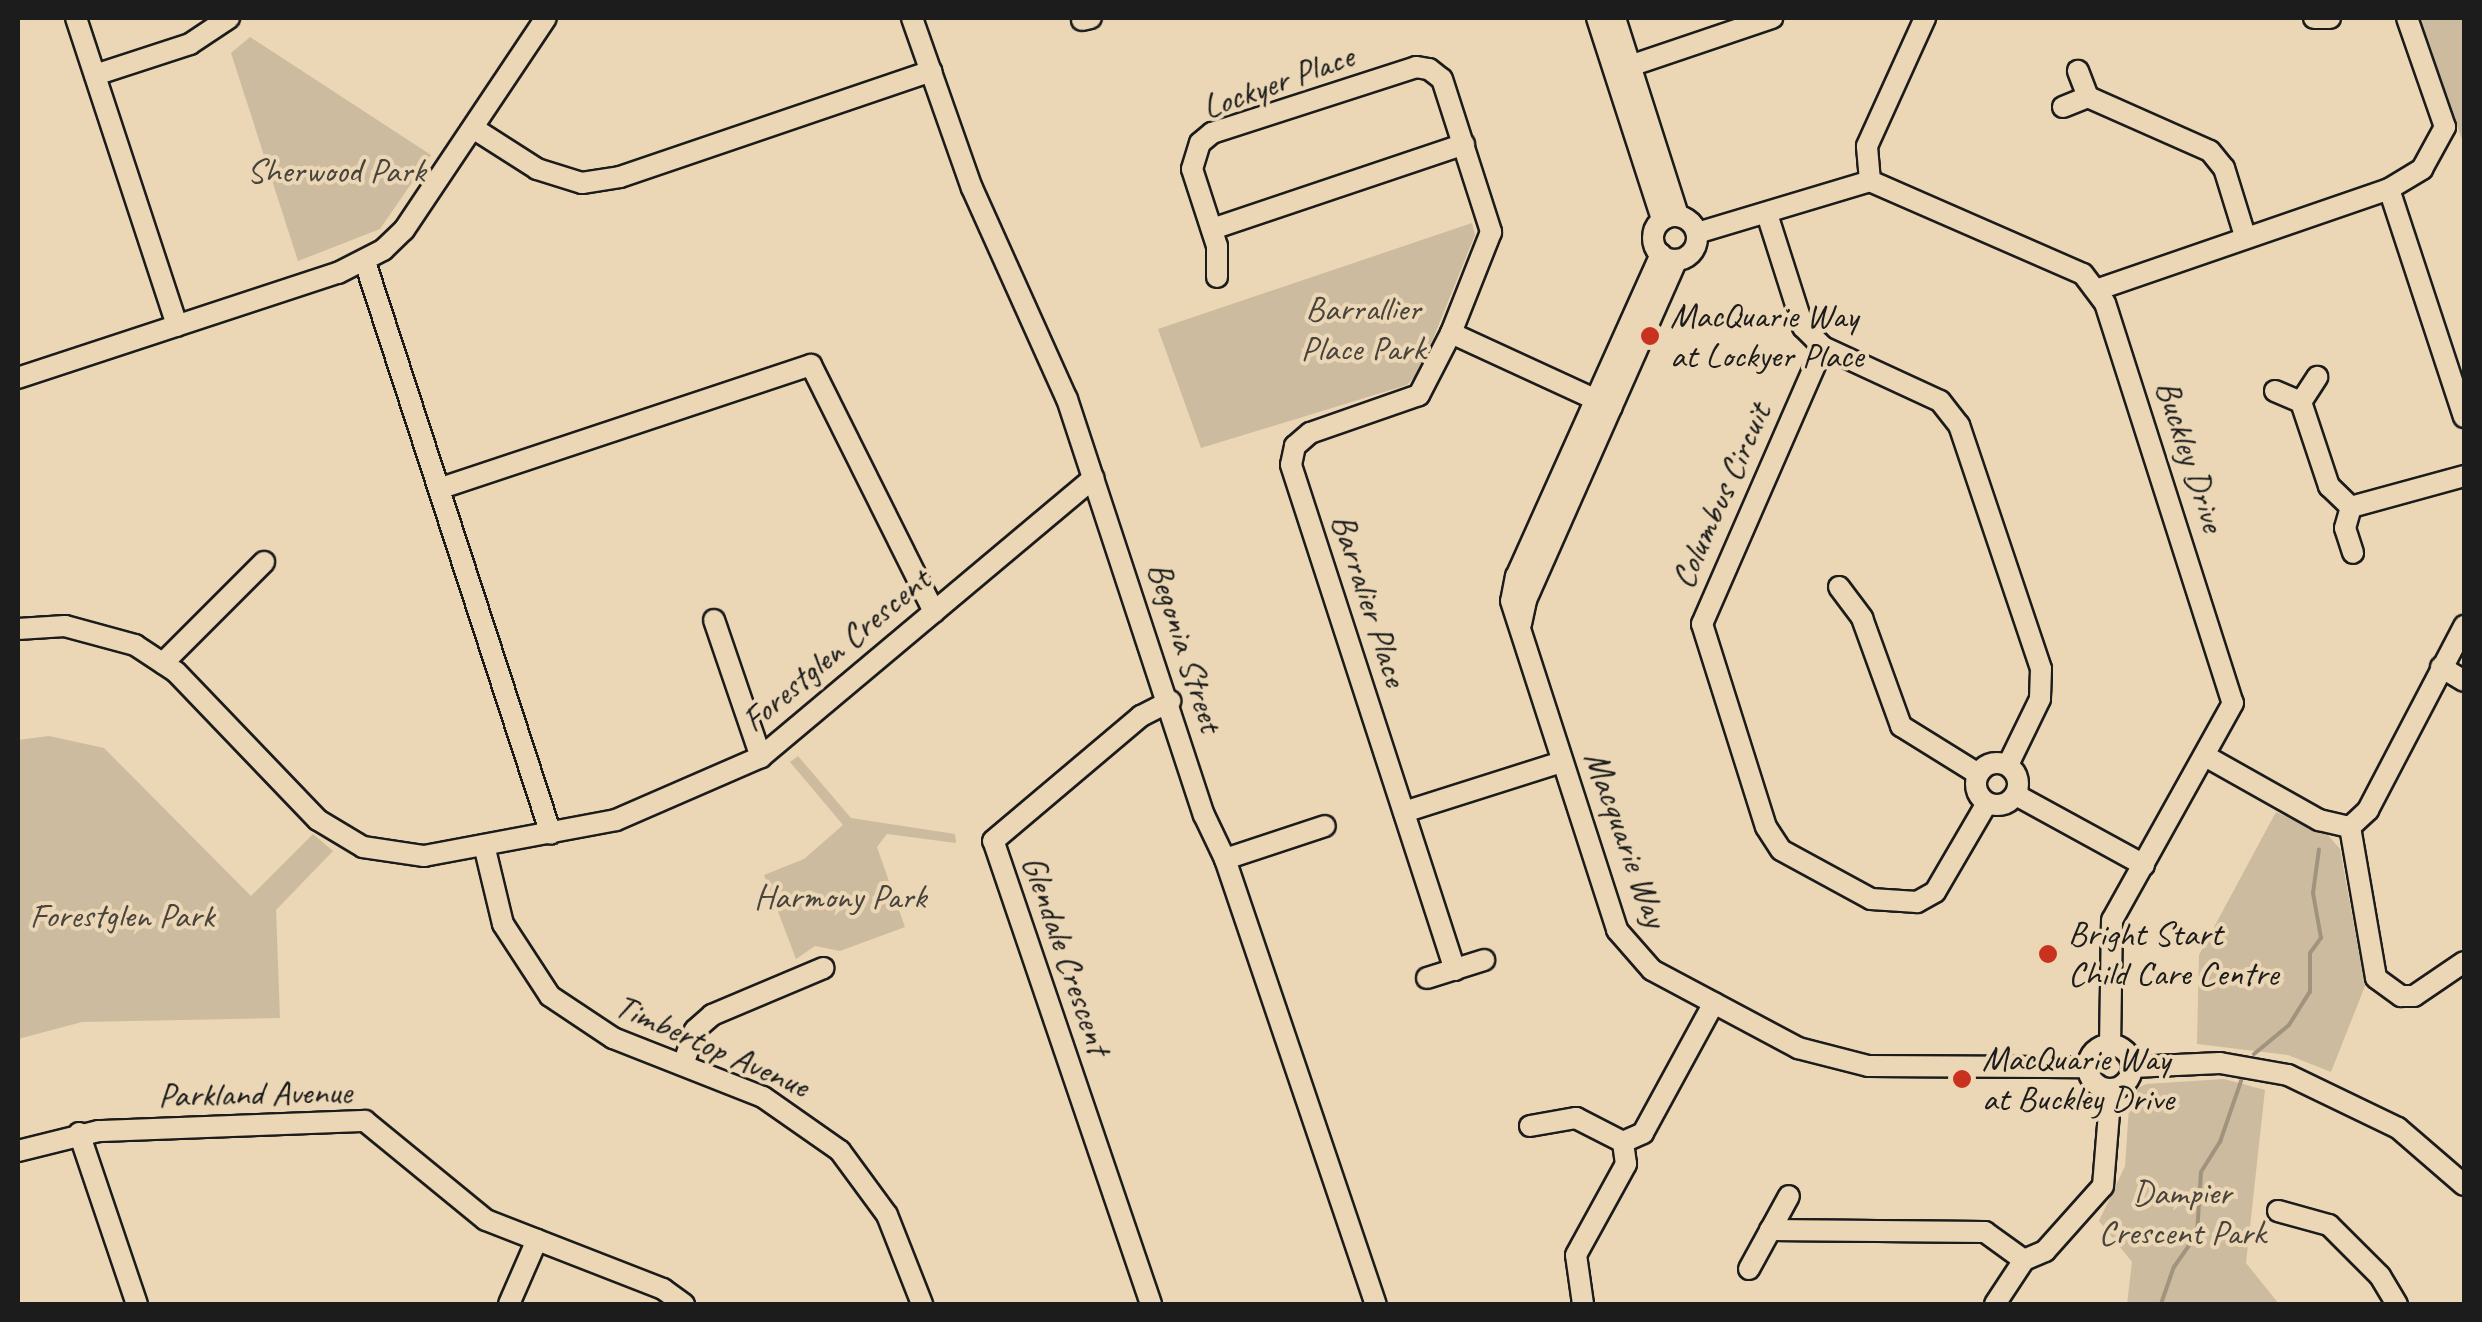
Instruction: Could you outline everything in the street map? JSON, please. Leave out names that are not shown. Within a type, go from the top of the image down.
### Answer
[{"type":"street","points":[[76,18],[177,326]]},
{"type":"street","points":[[95,75],[190,44],[229,18]]},
{"type":"street","points":[[18,378],[366,262],[404,230],[546,18]]},
{"type":"street","name":"Begonia Street","points":[[912,18],[972,188],[1067,399],[1170,700],[1204,815],[1225,860],[1376,1304]]},
{"type":"street","points":[[1597,18],[1623,69]]},
{"type":"street","points":[[1615,18],[1623,69],[1670,218],[1697,233],[1870,181],[2083,274],[2098,289],[2388,188],[2422,169],[2445,126],[2406,18]]},
{"type":"street","points":[[1623,69],[1772,18]]},
{"type":"street","points":[[1870,181],[1867,146],[1926,18]]},
{"type":"street","points":[[2314,18],[2330,18]]},
{"type":"street","name":"Lockyer Place","points":[[1218,277],[1212,228],[1192,168],[1200,143],[1212,133],[1416,67],[1442,80],[1491,232],[1451,333]]},
{"type":"street","points":[[472,128],[538,169],[582,184],[620,178],[930,71]]},
{"type":"street","points":[[2078,71],[2088,97],[2210,151],[2224,168],[2245,236]]},
{"type":"street","points":[[2062,108],[2088,97]]},
{"type":"street","points":[[1212,228],[1464,144]]},
{"type":"street","points":[[2388,188],[2464,417]]},
{"type":"street","points":[[1767,214],[1803,327],[1823,348],[1940,401],[1960,425],[2040,670],[2040,698],[2008,765]]},
{"type":"street","points":[[1670,218],[1653,236],[1669,257],[1693,251],[1697,233]]},
{"type":"street","name":"Macquarie Way","points":[[1669,257],[1603,403],[1526,600],[1520,630],[1616,930],[1652,970],[1798,1048],[1868,1066],[2088,1067]]},
{"type":"street","points":[[366,262],[551,834]]},
{"type":"street","name":"Buckley Drive","points":[[2098,289],[2232,690],[2231,714],[2144,865],[2108,939],[2110,1044]]},
{"type":"street","points":[[1451,333],[1603,403]]},
{"type":"street","name":"Barralier Place","points":[[1451,333],[1420,395],[1310,433],[1295,446],[1291,465],[1455,970]]},
{"type":"street","name":"Columbus Circuit","points":[[1823,348],[1702,624],[1766,827],[1781,850],[1872,899],[1917,902],[1935,892],[1987,803]]},
{"type":"street","points":[[441,488],[812,365],[934,612]]},
{"type":"street","points":[[2317,377],[2302,402],[2328,486],[2350,507]]},
{"type":"street","points":[[2276,391],[2302,402]]},
{"type":"street","points":[[2350,507],[2464,476]]},
{"type":"street","name":"Forestglen Crescent","points":[[18,629],[100,632],[163,663],[340,836],[391,855],[484,846],[616,820],[762,757],[1094,478]]},
{"type":"street","points":[[2350,507],[2345,528],[2353,553]]},
{"type":"street","points":[[163,663],[264,562]]},
{"type":"street","points":[[1838,587],[1862,618],[1901,726],[1978,774]]},
{"type":"street","points":[[714,620],[762,757]]},
{"type":"street","points":[[2350,827],[2368,810],[2464,626]]},
{"type":"street","points":[[2441,667],[2464,681]]},
{"type":"street","name":"Glendale Crescent","points":[[1152,1304],[992,840],[1141,716],[1170,700]]},
{"type":"street","points":[[2206,757],[2319,820],[2350,827]]},
{"type":"street","points":[[1404,812],[1562,762]]},
{"type":"street","points":[[1988,764],[2008,765],[2017,775],[2016,795],[2006,804],[1987,803],[1978,794],[1978,774],[1988,764]]},
{"type":"street","points":[[2016,795],[2144,865]]},
{"type":"street","points":[[1225,860],[1325,826]]},
{"type":"street","points":[[2350,827],[2376,978],[2401,996],[2414,996],[2464,962]]},
{"type":"street","name":"Timbertop Avenue","points":[[484,846],[503,924],[550,996],[613,1038],[763,1097],[840,1151],[888,1215],[922,1304]]},
{"type":"street","points":[[1427,978],[1484,960]]},
{"type":"street","points":[[682,1066],[695,1030],[712,1015],[823,968]]},
{"type":"street","points":[[1623,1142],[1642,1133],[1714,1003]]},
{"type":"street","points":[[2110,1044],[2126,1051],[2133,1067],[2128,1080],[2110,1090],[2097,1085],[2088,1067],[2092,1054],[2110,1044]]},
{"type":"street","points":[[2133,1067],[2220,1063],[2288,1075],[2398,1128],[2464,1185]]},
{"type":"street","points":[[1996,1304],[2024,1260],[2045,1251],[2103,1186],[2110,1090]]},
{"type":"street","points":[[1530,1126],[1576,1118],[1623,1142]]},
{"type":"street","name":"Parkland Avenue","points":[[18,1151],[79,1133],[365,1121],[462,1206],[663,1289],[684,1304]]},
{"type":"street","points":[[79,1133],[137,1304]]},
{"type":"street","points":[[1583,1304],[1576,1255],[1626,1164],[1623,1142]]},
{"type":"street","points":[[1749,1269],[1789,1196]]},
{"type":"street","points":[[2278,1211],[2329,1225],[2380,1276],[2396,1304]]},
{"type":"street","points":[[1770,1230],[1985,1232],[2024,1260]]},
{"type":"street","points":[[508,1304],[537,1240]]},
{"type":"green space","points":[[2416,18],[2464,18],[2464,144]]},
{"type":"green space","name":"Sherwood Park","points":[[250,37],[431,155],[380,229],[298,261],[231,53]]},
{"type":"green space","name":"Barrallier Place Park","points":[[1472,223],[1475,235],[1420,371],[1407,385],[1201,448],[1158,329]]},
{"type":"green space","name":"Forestglen Park","points":[[49,736],[104,748],[251,896],[313,834],[333,851],[276,910],[280,1018],[82,1022],[18,1039],[18,740]]},
{"type":"green space","name":"Harmony Park","points":[[798,756],[851,818],[955,834],[956,843],[887,834],[877,847],[905,927],[840,951],[815,946],[796,959],[764,875],[804,859],[843,825],[790,762]]},
{"type":"green space","points":[[2276,812],[2328,835],[2340,849],[2365,986],[2331,1072],[2288,1055],[2197,1044],[2199,955]]},
{"type":"green space","name":"Dampier Crescent Park","points":[[2224,1079],[2265,1090],[2246,1263],[2279,1304],[2127,1304],[2132,1262],[2099,1221],[2125,1166],[2130,1092],[2146,1084]]},
{"type":"waterway","points":[[2254,1054],[2289,1025],[2310,992],[2310,953],[2321,938],[2313,893],[2319,849]]},
{"type":"waterway","points":[[2161,1304],[2174,1267],[2197,1234],[2201,1172],[2220,1142],[2241,1081]]},
{"type":"place","name":"MacQuarie Way at Lockyer Place","points":[[1650,336]]},
{"type":"place","name":"Bright Start Child Care Centre","points":[[2048,954]]},
{"type":"place","name":"MacQuarie Way at Buckley Drive","points":[[1962,1079]]}]
